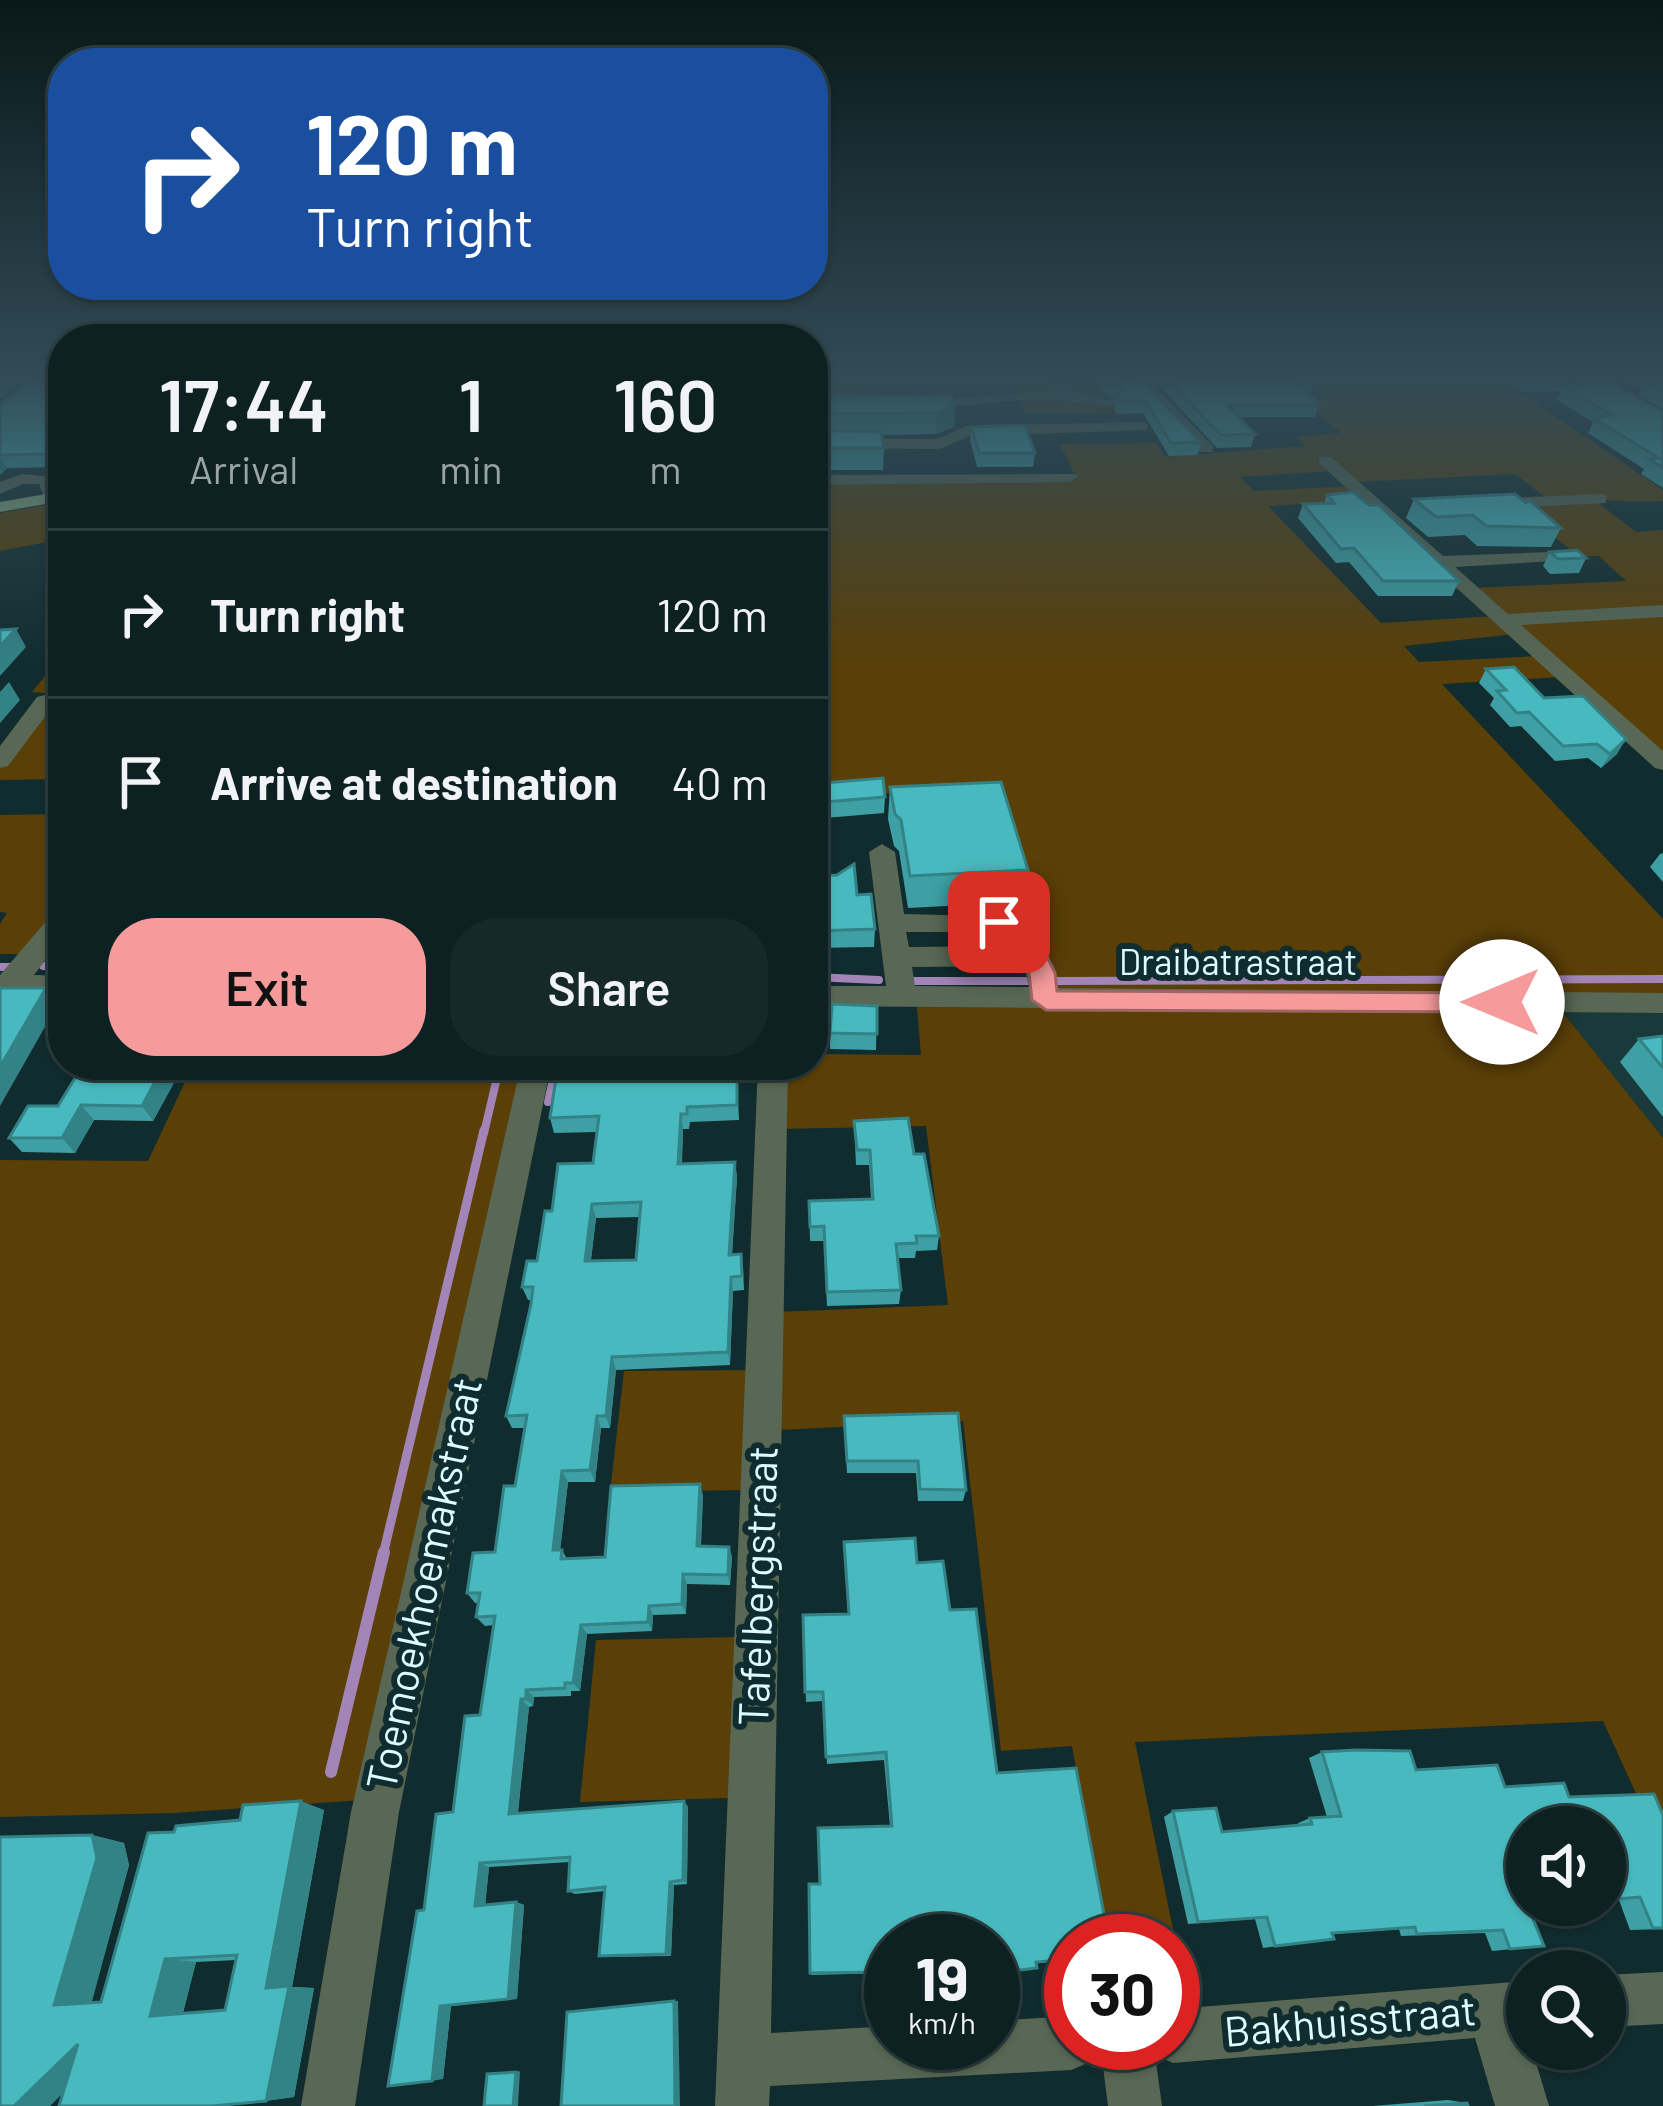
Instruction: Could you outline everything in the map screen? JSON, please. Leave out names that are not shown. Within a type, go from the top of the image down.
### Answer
[{"type":"main road","points":[[0,507],[48,497]]},
{"type":"street","points":[[828,480],[1046,477]]},
{"type":"street","points":[[1349,477],[1393,509],[1440,562],[1663,763]]},
{"type":"street","points":[[0,489],[15,481],[40,479],[48,484]]},
{"type":"street","points":[[1469,505],[1600,499]]},
{"type":"street","points":[[1440,562],[1570,555]]},
{"type":"street","points":[[1505,620],[1663,611]]},
{"type":"street","points":[[0,761],[45,702]]},
{"type":"street","points":[[881,853],[902,999]]},
{"type":"street","points":[[891,923],[1011,923],[1022,929],[1046,1000]]},
{"type":"street","points":[[6,985],[48,936]]},
{"type":"street","points":[[895,957],[1034,956]]},
{"type":"street","points":[[6,985],[48,986]]},
{"type":"street","name":"Draibatrastraat","points":[[828,997],[1658,1009]]},
{"type":"street","name":"Toemoekhoemakstraat","points":[[328,2106],[375,1812],[533,1080]]},
{"type":"street","name":"Tafelbergstraat","points":[[743,2084],[772,1080]]},
{"type":"street","points":[[1626,2001],[1663,1998]]},
{"type":"street","name":"Bakhuisstraat","points":[[1200,2034],[1506,2008]]},
{"type":"street","points":[[743,2084],[1044,2046]]},
{"type":"street","points":[[1131,2070],[1136,2106]]},
{"type":"street","points":[[1518,2070],[1522,2106]]},
{"type":"shaded area","points":[[1240,477],[1254,491],[1353,486],[1367,500],[1268,506],[1381,623],[1496,616],[1515,634],[1404,646],[1419,662],[1539,656],[1561,677],[1442,684],[1663,919],[1663,996],[1057,992],[995,788],[828,796],[828,482]]},
{"type":"shaded area","points":[[1347,477],[1450,477],[1356,482]]},
{"type":"shaded area","points":[[1519,477],[1644,477],[1663,490],[1663,501],[1548,499]]},
{"type":"shaded area","points":[[1597,502],[1636,532],[1663,530],[1663,610],[1508,619],[1473,588],[1626,581],[1599,556],[1579,557],[1517,506]]},
{"type":"shaded area","points":[[48,505],[48,542],[0,551],[0,513]]},
{"type":"shaded area","points":[[1663,614],[1663,758],[1511,622]]},
{"type":"shaded area","points":[[48,672],[48,693],[32,692]]},
{"type":"shaded area","points":[[48,705],[48,779],[0,780],[0,769]]},
{"type":"shaded area","points":[[48,814],[48,927],[25,954],[0,954],[0,924],[7,913],[0,912],[0,815]]},
{"type":"shaded area","points":[[917,1007],[1561,1010],[1663,1138],[1663,1853],[1603,1721],[1135,1742],[1170,1914],[1101,1914],[1072,1746],[1001,1751],[963,1421],[778,1430],[776,1312],[948,1305],[926,1126],[780,1129],[782,1080],[828,1080],[828,1054],[921,1055]]},
{"type":"shaded area","points":[[1561,1010],[1663,1011],[1663,1138]]},
{"type":"shaded area","points":[[186,1080],[524,1080],[363,1800],[174,1813],[0,1817],[0,1160],[148,1161]]},
{"type":"shaded area","points":[[752,1370],[748,1490],[610,1492],[624,1371]]},
{"type":"shaded area","points":[[738,1637],[733,1798],[580,1802],[596,1640]]},
{"type":"building","points":[[1353,492],[1369,505],[1379,505],[1459,581],[1383,581],[1354,548],[1341,549],[1303,504],[1334,503],[1327,495]]},
{"type":"building","points":[[1515,494],[1561,528],[1486,526],[1473,515],[1436,517],[1414,499]]},
{"type":"building","points":[[1577,550],[1586,558],[1558,559],[1550,552]]},
{"type":"building","points":[[16,629],[0,646],[0,630]]},
{"type":"building","points":[[1514,667],[1544,698],[1583,696],[1626,739],[1610,754],[1597,744],[1563,746],[1529,712],[1517,713],[1497,691],[1506,690],[1486,669]]},
{"type":"building","points":[[883,778],[885,797],[828,802],[828,783]]},
{"type":"building","points":[[1001,782],[1028,870],[910,876],[890,787]]},
{"type":"building","points":[[854,864],[857,895],[871,894],[875,929],[828,931],[828,875]]},
{"type":"building","points":[[0,988],[46,988],[0,1067]]},
{"type":"building","points":[[832,1004],[877,1006],[877,1034],[830,1033]]},
{"type":"building","points":[[1663,1036],[1663,1068],[1639,1039]]},
{"type":"building","points":[[74,1080],[156,1080],[142,1106],[81,1105],[62,1138],[9,1138],[28,1106],[58,1106]]},
{"type":"building","points":[[556,1080],[737,1080],[737,1105],[687,1107],[687,1114],[681,1114],[678,1164],[735,1162],[729,1255],[741,1254],[742,1276],[731,1277],[728,1352],[612,1357],[606,1416],[597,1416],[590,1470],[562,1471],[553,1550],[562,1550],[561,1559],[605,1557],[611,1486],[700,1484],[697,1546],[729,1547],[728,1575],[683,1574],[682,1604],[649,1606],[648,1622],[581,1625],[573,1683],[565,1683],[565,1688],[526,1690],[526,1699],[521,1699],[509,1814],[684,1801],[683,1880],[670,1882],[666,1954],[599,1956],[605,1887],[568,1891],[570,1857],[480,1863],[475,1906],[516,1902],[508,1999],[440,2006],[432,2081],[388,2086],[417,1911],[424,1910],[436,1814],[453,1812],[465,1716],[480,1715],[495,1616],[476,1617],[480,1593],[467,1593],[473,1553],[495,1552],[504,1486],[515,1486],[527,1415],[506,1416],[531,1304],[533,1287],[522,1287],[527,1261],[537,1261],[545,1211],[552,1211],[558,1164],[593,1163],[599,1116],[550,1118]],"holes":[[[641,1202],[636,1260],[585,1261],[592,1204]]]},
{"type":"building","points":[[908,1118],[914,1154],[924,1154],[939,1236],[916,1236],[917,1243],[896,1244],[901,1290],[827,1292],[824,1226],[810,1227],[809,1201],[873,1199],[870,1150],[857,1150],[854,1121]]},
{"type":"building","points":[[958,1413],[966,1490],[920,1489],[918,1461],[847,1461],[844,1416]]},
{"type":"building","points":[[915,1538],[917,1563],[943,1561],[950,1610],[976,1609],[997,1773],[1076,1768],[1104,1914],[1044,1914],[1044,1961],[1036,1962],[1037,1968],[1020,1970],[1020,1914],[864,1914],[864,1972],[810,1973],[809,1884],[820,1884],[818,1828],[892,1826],[886,1752],[826,1757],[823,1692],[805,1692],[803,1615],[849,1614],[844,1542]]},
{"type":"building","points":[[1410,1751],[1416,1770],[1497,1765],[1505,1787],[1564,1783],[1569,1797],[1654,1794],[1663,1815],[1663,1928],[1653,1928],[1640,1897],[1626,1898],[1626,1806],[1506,1806],[1506,1926],[1536,1926],[1544,1946],[1510,1949],[1503,1930],[1417,1934],[1415,1927],[1332,1933],[1334,1939],[1275,1946],[1267,1917],[1200,1922],[1173,1811],[1216,1808],[1222,1832],[1312,1824],[1310,1818],[1341,1816],[1322,1752]]},
{"type":"building","points":[[301,1801],[266,1988],[289,1986],[266,2101],[212,2106],[59,2106],[78,2044],[14,2106],[0,2106],[0,1837],[92,1835],[97,1858],[54,2005],[101,2002],[148,1833],[240,1820],[243,1805]],"holes":[[[237,1955],[225,2010],[150,2016],[165,1959]]]},
{"type":"building","points":[[674,2001],[675,2106],[561,2106],[567,2012]]},
{"type":"building","points":[[516,2072],[513,2106],[484,2106],[487,2074]]},
{"type":"waterway","points":[[43,966],[48,966]]},
{"type":"waterway","points":[[0,967],[12,967]]},
{"type":"waterway","points":[[828,978],[879,980]]},
{"type":"waterway","points":[[1055,981],[1663,979]]},
{"type":"waterway","points":[[905,981],[1029,981]]},
{"type":"waterway","points":[[484,1133],[496,1080]]},
{"type":"waterway","points":[[548,1102],[553,1080]]},
{"type":"waterway","points":[[383,1555],[484,1130]]},
{"type":"waterway","points":[[331,1772],[384,1552]]},
{"type":"route","points":[[999,922],[1022,929],[1042,973],[1046,1000],[1502,1002]]}]
